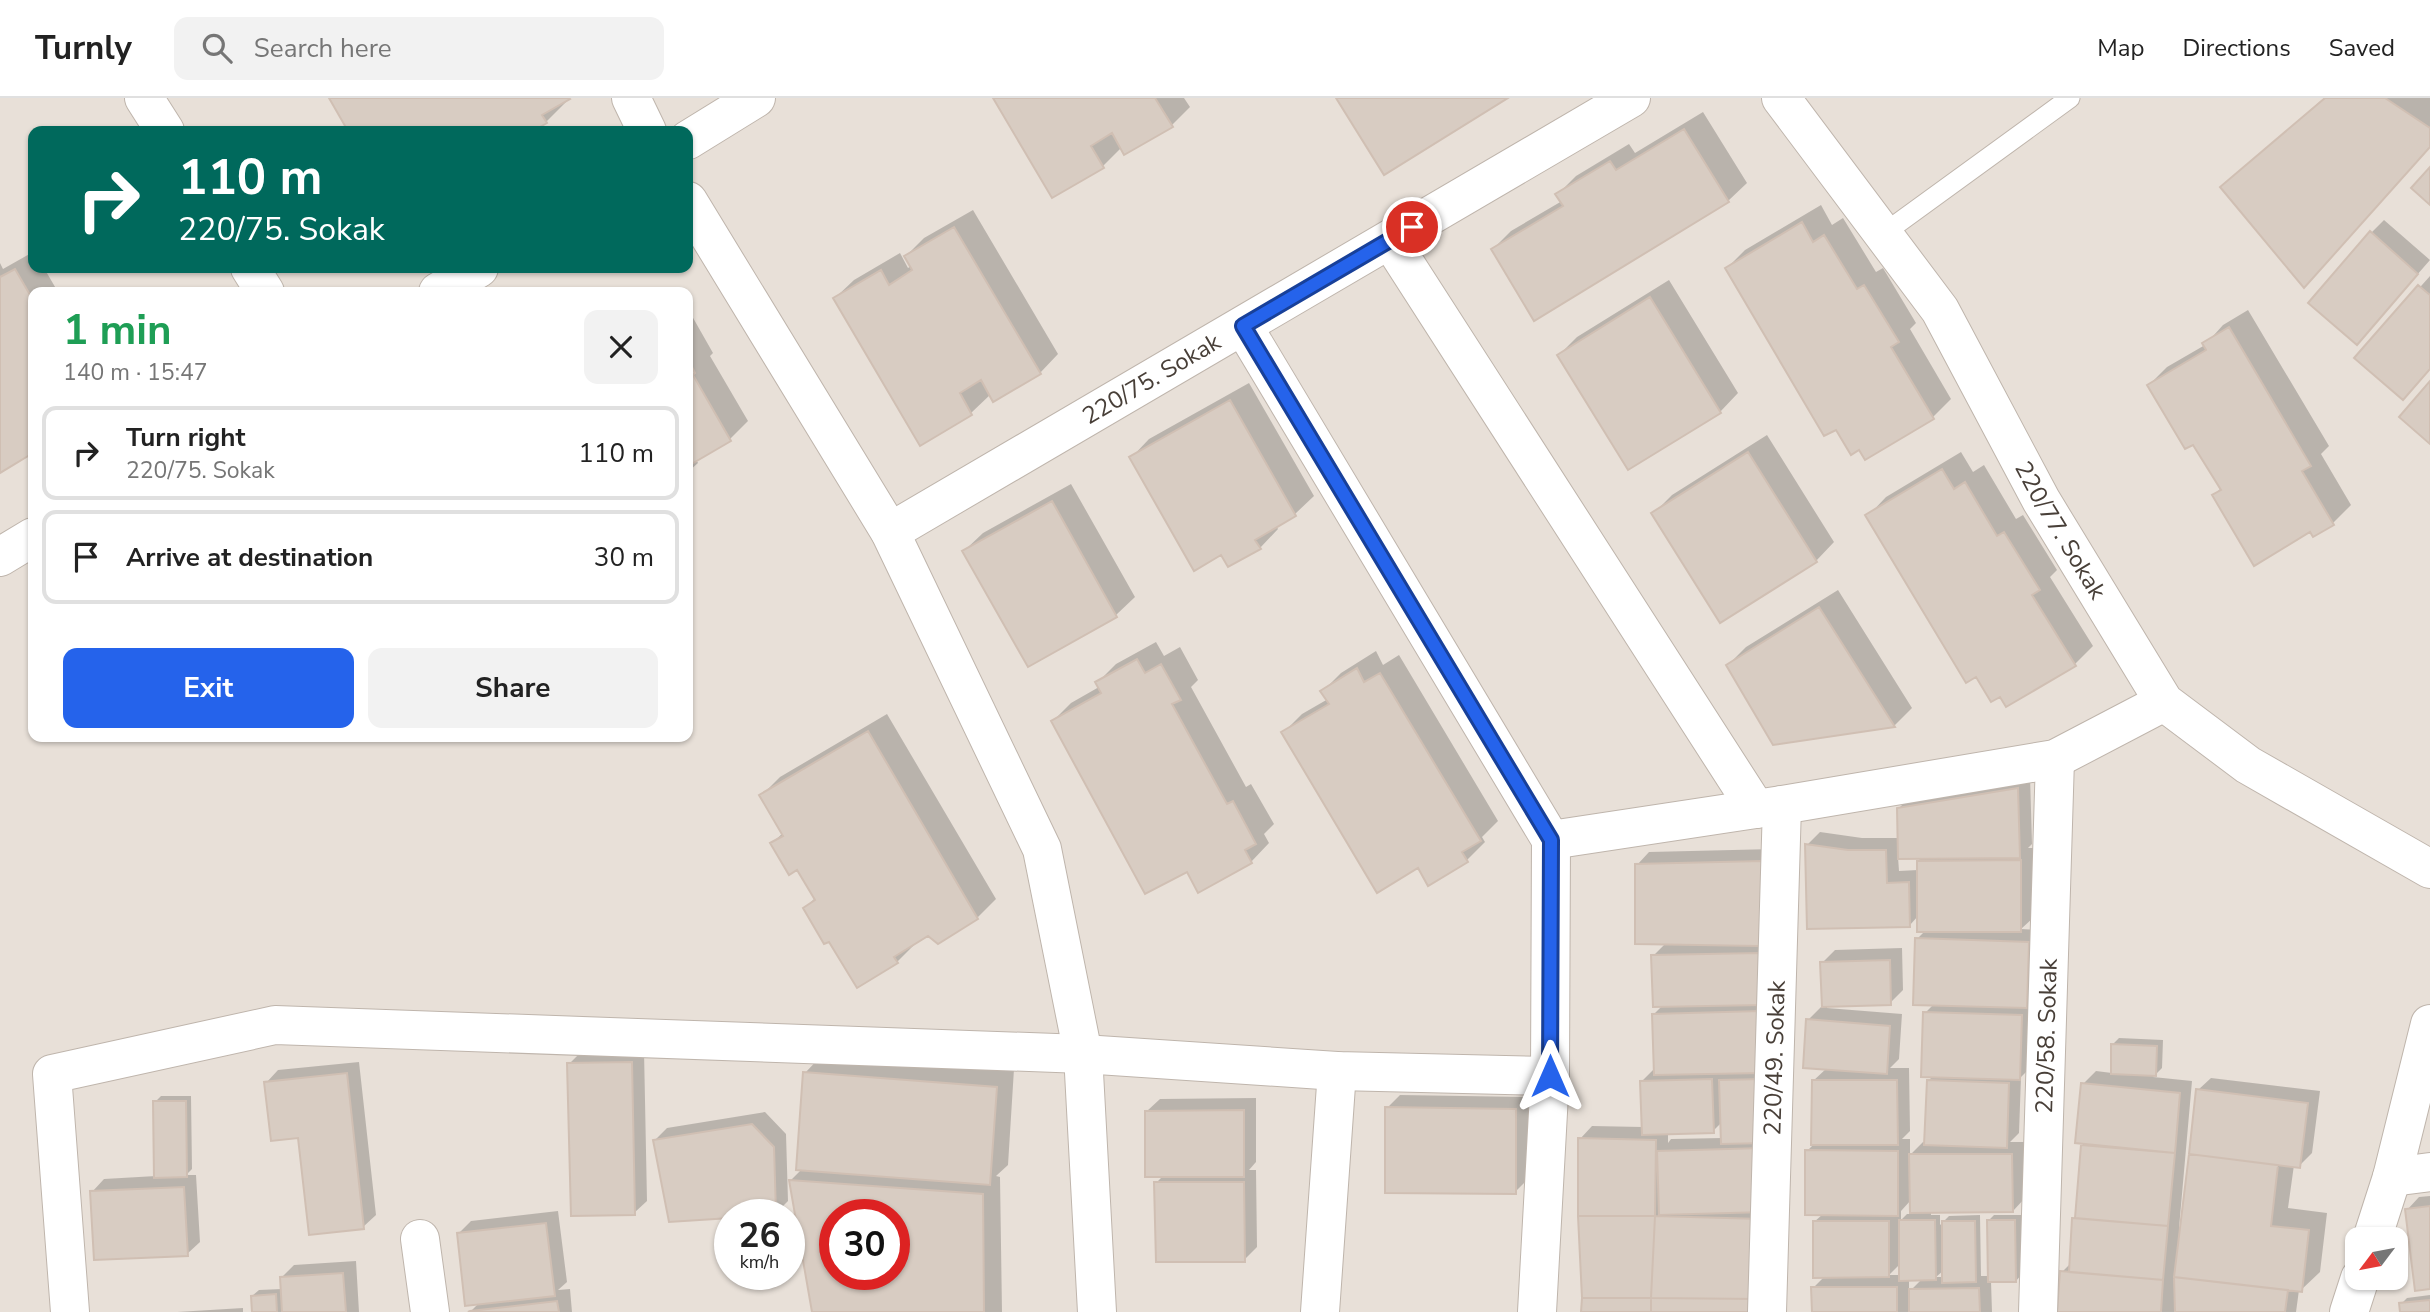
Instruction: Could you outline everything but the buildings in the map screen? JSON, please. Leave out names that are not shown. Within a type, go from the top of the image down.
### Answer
[{"type":"street","points":[[144,98],[162,126]]},
{"type":"street","points":[[631,98],[645,126]]},
{"type":"street","points":[[693,138],[756,98]]},
{"type":"street","name":"220/75. Sokak","points":[[890,532],[1631,98]]},
{"type":"street","name":"220/77. Sokak","points":[[1781,98],[1940,310],[2041,499],[2164,702],[2248,765],[2430,869]]},
{"type":"street","points":[[693,209],[890,532],[1042,849],[1083,1054],[1097,1312]]},
{"type":"street","points":[[1390,240],[1769,807]]},
{"type":"street","points":[[447,287],[470,273]]},
{"type":"street","points":[[1243,326],[1551,840],[1550,1076],[1537,1312]]},
{"type":"street","points":[[0,557],[28,540]]},
{"type":"street","points":[[1551,840],[2055,759],[2164,702]]},
{"type":"street","name":"220/58. Sokak","points":[[2038,1312],[2055,759]]},
{"type":"street","name":"220/49. Sokak","points":[[1768,1312],[1769,807]]},
{"type":"street","points":[[2376,1227],[2392,1177],[2430,1024]]},
{"type":"street","points":[[70,1312],[52,1074],[275,1025],[1083,1054],[1337,1071],[1550,1076]]},
{"type":"street","points":[[1320,1312],[1337,1071]]},
{"type":"street","points":[[2392,1177],[2430,1172]]},
{"type":"street","points":[[420,1239],[430,1312]]},
{"type":"street","points":[[2349,1312],[2356,1290]]},
{"type":"lane","points":[[1883,234],[2070,98]]},
{"type":"shaded area","points":[[0,98],[2430,98],[2430,1312],[0,1312]]},
{"type":"route","points":[[1412,227],[1243,326],[1551,840],[1550,1076]]}]
